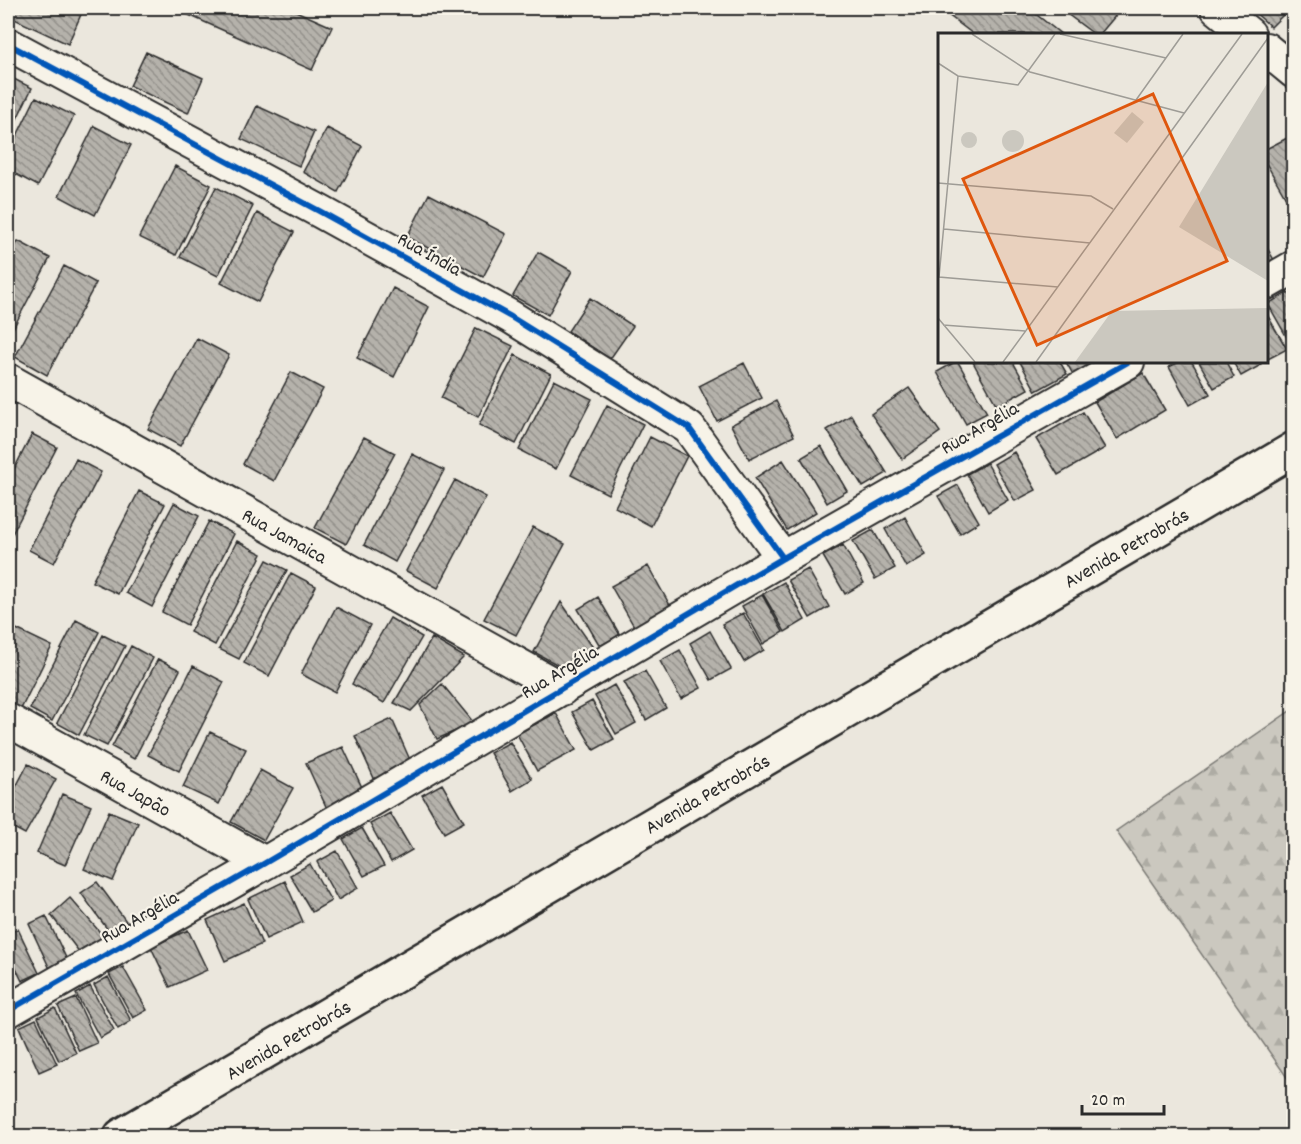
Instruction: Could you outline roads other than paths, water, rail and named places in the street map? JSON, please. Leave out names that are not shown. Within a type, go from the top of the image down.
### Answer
[{"type":"main road","name":"Avenida Petrobrás","points":[[121,1137],[1293,449]]},
{"type":"street","points":[[1217,8],[1248,33]]},
{"type":"street","name":"Rua Índia","points":[[8,44],[511,317],[689,428],[783,558]]},
{"type":"street","points":[[1268,51],[1293,72]]},
{"type":"street","points":[[1268,282],[1293,267]]},
{"type":"street","name":"Rua Argélia","points":[[8,1011],[265,863],[783,558],[1126,363]]},
{"type":"street","name":"Rua Jamaica","points":[[8,380],[562,689]]},
{"type":"street","name":"Rua Japão","points":[[8,720],[265,863]]}]
